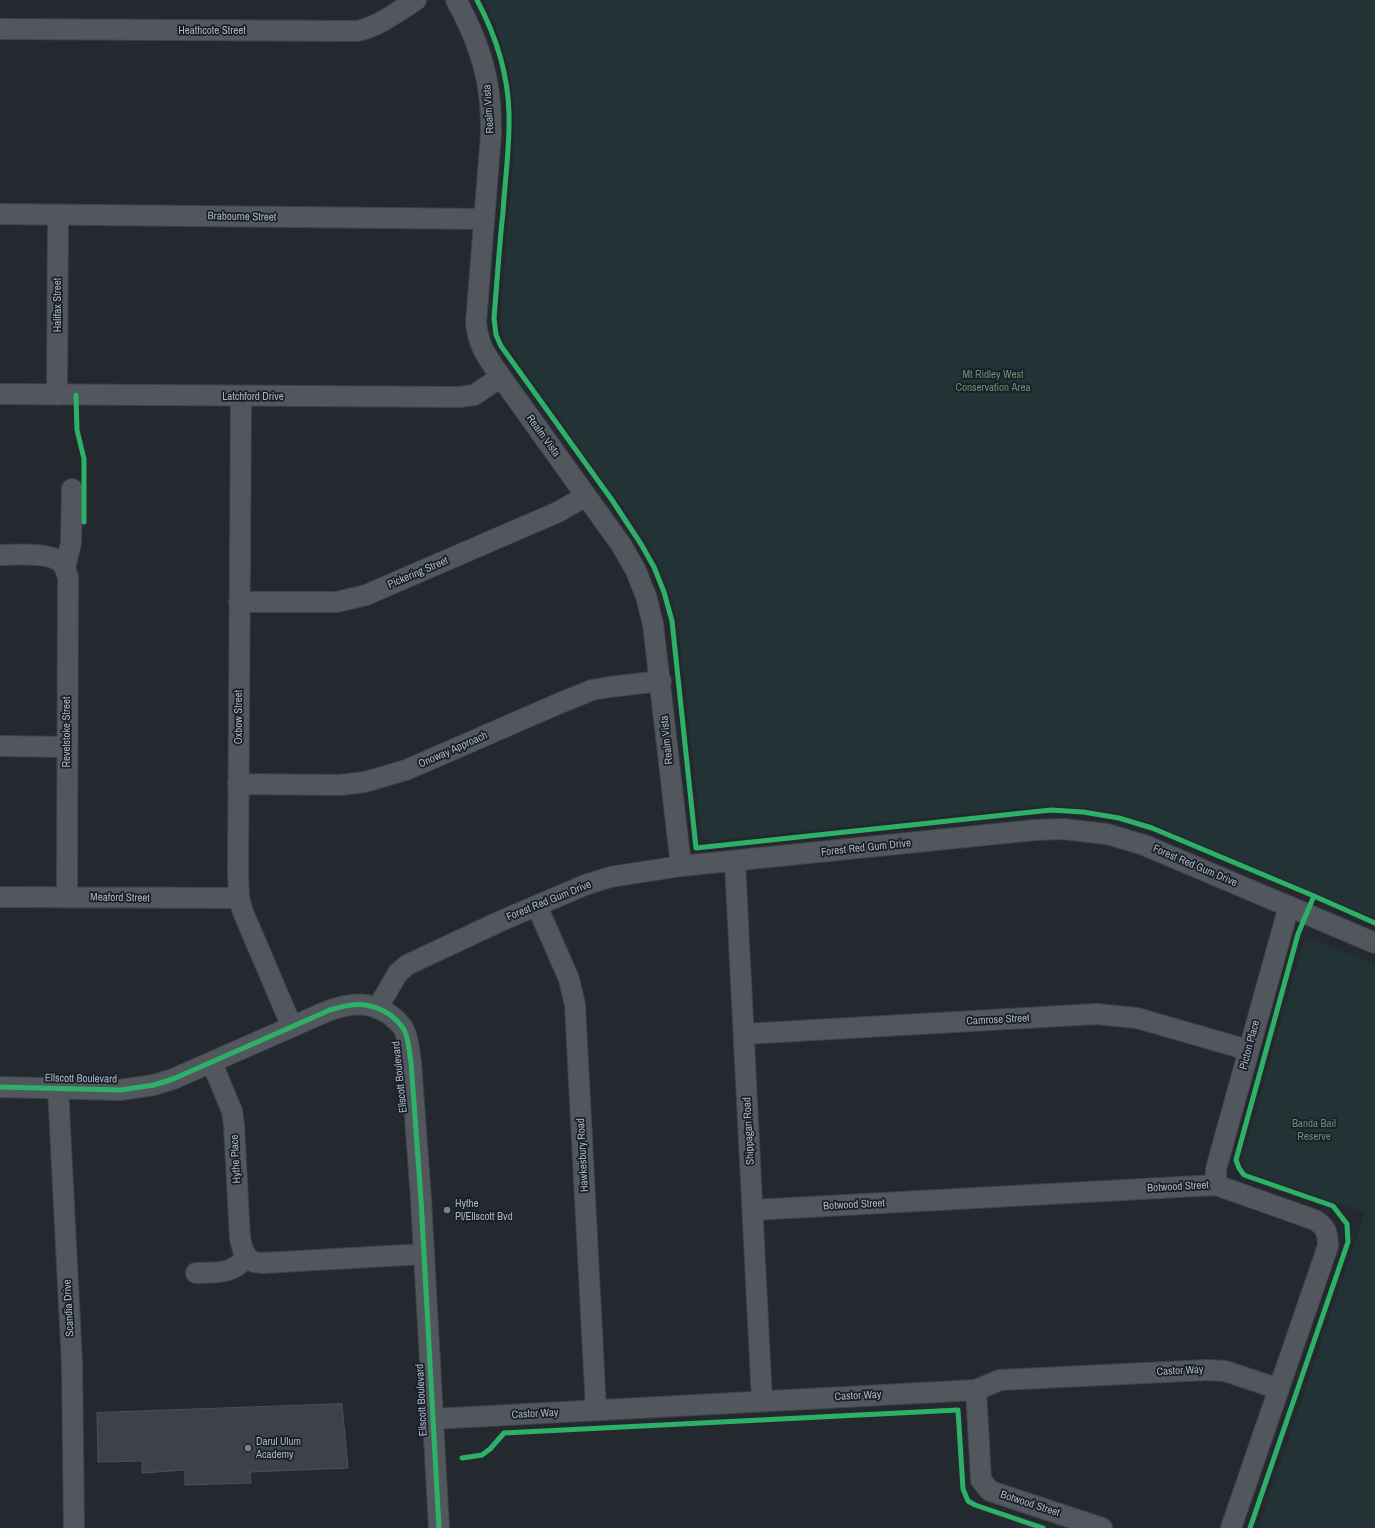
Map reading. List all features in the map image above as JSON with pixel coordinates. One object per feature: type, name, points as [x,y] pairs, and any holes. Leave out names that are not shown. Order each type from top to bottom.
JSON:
[{"type":"street","name":"Heathcote Street","points":[[0,29],[357,32],[376,25],[416,0]]},
{"type":"street","name":"Realm Vista","points":[[456,0],[477,42],[486,78],[490,103],[491,134],[476,323],[478,339],[483,351],[622,546],[636,571],[646,596],[654,624],[681,866]]},
{"type":"street","name":"Brabourne Street","points":[[0,214],[484,219]]},
{"type":"street","name":"Halifax Street","points":[[57,394],[58,215]]},
{"type":"street","name":"Latchford Drive","points":[[0,394],[241,397],[467,397],[501,376]]},
{"type":"street","name":"Oxbow Street","points":[[241,397],[238,784],[238,873],[240,898],[250,932],[292,1027]]},
{"type":"street","name":"Revelstoke Street","points":[[66,897],[68,577],[65,567],[71,542],[72,488]]},
{"type":"street","name":"Pickering Street","points":[[239,602],[337,602],[366,595],[558,512],[586,496]]},
{"type":"street","points":[[0,555],[51,557],[59,561],[65,567]]},
{"type":"street","name":"Onoway Approach","points":[[238,784],[340,784],[365,782],[406,770],[592,690],[661,681]]},
{"type":"street","points":[[0,746],[67,747]]},
{"type":"street","name":"Forest Red Gum Drive","points":[[378,1007],[398,973],[407,964],[496,923],[585,885],[610,877],[681,866],[734,862],[1035,830],[1063,829],[1107,834],[1144,845],[1375,944]]},
{"type":"street","name":"Shippagan Road","points":[[734,862],[762,1401]]},
{"type":"street","name":"Meaford Street","points":[[0,897],[240,898]]},
{"type":"street","name":"Hawkesbury Road","points":[[537,906],[568,979],[574,1005],[596,1410]]},
{"type":"street","name":"Picton Place","points":[[1216,1185],[1216,1169],[1288,906]]},
{"type":"street","name":"Ellscott Boulevard","points":[[0,1087],[120,1090],[137,1088],[173,1079],[341,1006],[355,1004],[378,1007],[396,1019],[405,1031],[408,1042],[412,1078],[424,1254],[438,1528]]},
{"type":"street","name":"Camrose Street","points":[[744,1034],[1096,1014],[1138,1018],[1248,1050]]},
{"type":"street","name":"Hythe Place","points":[[212,1063],[232,1111],[240,1239],[247,1257]]},
{"type":"street","name":"Scandia Drive","points":[[58,1088],[72,1363],[74,1528]]},
{"type":"street","name":"Botwood Street","points":[[753,1210],[1216,1185],[1315,1220],[1326,1228],[1328,1246],[1232,1528]]},
{"type":"street","points":[[196,1273],[232,1270],[239,1266],[247,1257],[254,1262],[263,1263],[424,1254]]},
{"type":"street","name":"Castor Way","points":[[433,1419],[976,1390],[1000,1380],[1207,1370],[1224,1371],[1279,1389]]},
{"type":"street","name":"Botwood Street","points":[[976,1390],[981,1480],[990,1491],[1102,1528]]},
{"type":"green space","name":"Mt Ridley West Conservation Area","points":[[484,0],[1375,0],[1375,918],[1156,825],[1125,815],[1077,807],[1029,807],[708,841],[701,834],[679,632],[674,607],[667,584],[647,543],[635,523],[507,346],[502,334],[500,321],[515,137],[515,119],[514,101],[504,50],[492,16]]},
{"type":"green space","name":"Banda Bail Reserve","points":[[1312,938],[1375,965],[1375,1528],[1258,1528],[1365,1213],[1247,1172],[1242,1163],[1303,942]]},
{"type":"green space","points":[[1015,1514],[1056,1528],[1016,1528]]},
{"type":"building","points":[[342,1404],[348,1468],[250,1472],[251,1483],[185,1485],[185,1470],[142,1473],[142,1461],[98,1462],[97,1413]]},
{"type":"cycle path","points":[[477,0],[495,40],[506,84],[509,113],[508,150],[494,318],[496,335],[501,346],[612,500],[641,544],[654,567],[664,592],[672,621],[696,848],[1051,810],[1083,812],[1119,818],[1152,828],[1375,923]]},
{"type":"cycle path","points":[[76,395],[77,430],[84,459],[84,522]]},
{"type":"cycle path","points":[[1250,1528],[1348,1242],[1347,1224],[1333,1206],[1244,1175],[1236,1160],[1298,934],[1314,896]]},
{"type":"cycle path","points":[[0,1087],[120,1090],[154,1085],[173,1079],[330,1010],[346,1006],[360,1004],[374,1007],[389,1014],[398,1022],[404,1029],[406,1035],[411,1062],[421,1199],[439,1528]]},
{"type":"cycle path","points":[[462,1458],[482,1455],[490,1449],[504,1433],[958,1410],[963,1489],[968,1501],[975,1505],[1043,1528]]},
{"type":"place","name":"Hythe Pl/Ellscott Bvd","points":[[447,1210]]},
{"type":"place","name":"Darul Ulum Academy","points":[[248,1448]]}]
